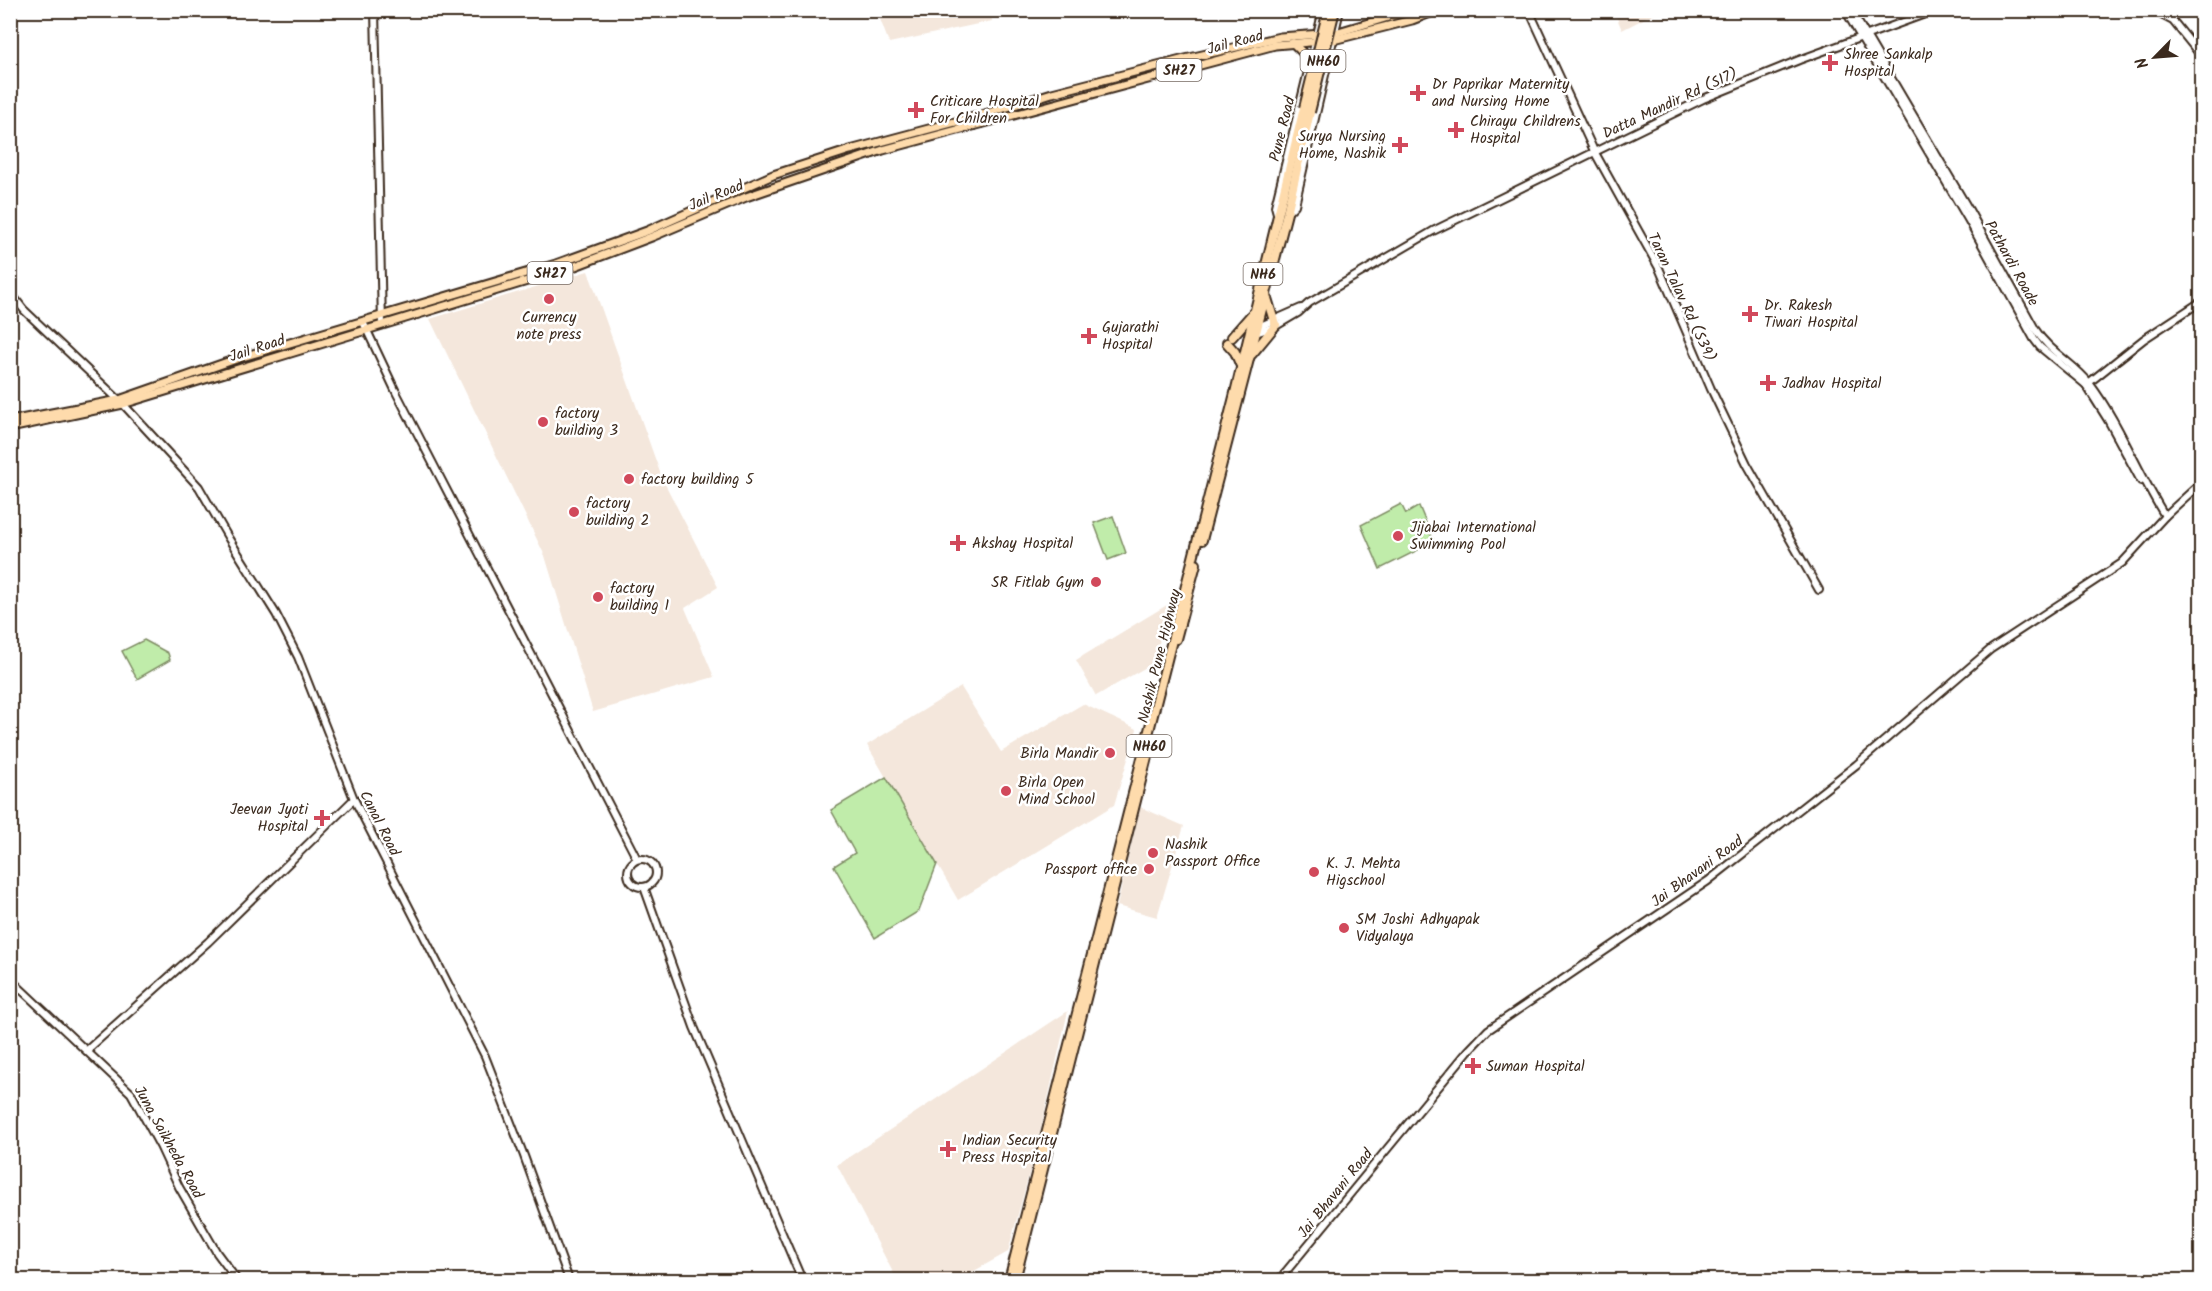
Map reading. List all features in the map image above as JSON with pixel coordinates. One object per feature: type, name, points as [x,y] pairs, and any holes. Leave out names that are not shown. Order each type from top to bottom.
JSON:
[{"type":"highway","name":"NH60","points":[[1307,110],[1328,10]]},
{"type":"highway","name":"NH60","points":[[1307,110],[1335,10]]},
{"type":"highway","name":"Nashik Pune Highway","points":[[1009,1281],[1231,408],[1240,364],[1266,294],[1287,213],[1307,110]]},
{"type":"highway","name":"NH6","points":[[1278,218],[1307,110]]},
{"type":"highway","name":"Nashik Pune Highway","points":[[1015,1281],[1250,357],[1255,310],[1278,218]]},
{"type":"highway","points":[[1250,357],[1275,323],[1266,294]]},
{"type":"highway","points":[[1240,364],[1230,340],[1255,310]]},
{"type":"main road","name":"Jail Road","points":[[1334,36],[1412,10]]},
{"type":"main road","name":"Jail Road","points":[[470,293],[570,268],[746,197],[883,150],[1275,45],[1412,20],[1438,10]]},
{"type":"main road","name":"Jail Road","points":[[10,428],[121,402],[470,293],[647,231],[742,188],[850,150],[985,114],[1052,93],[1216,51],[1286,37],[1316,38]]},
{"type":"main road","points":[[1293,43],[1303,53],[1309,67]]},
{"type":"main road","points":[[742,188],[746,197]]},
{"type":"main road","points":[[10,421],[121,402]]},
{"type":"street","points":[[375,10],[381,321]]},
{"type":"street","name":"Pune Road","points":[[1278,218],[1275,206],[1323,10]]},
{"type":"street","points":[[1287,213],[1295,205],[1340,10]]},
{"type":"street","name":"Taran Talav Rd (S39)","points":[[1529,10],[1594,151],[1659,268],[1711,390],[1749,468],[1819,590]]},
{"type":"street","points":[[1845,10],[1862,38]]},
{"type":"street","name":"Pathardi Roade","points":[[1851,10],[1862,38],[1952,181],[2040,338],[2088,384],[2111,416],[2165,516]]},
{"type":"street","name":"Datta Mandir Rd (S17)","points":[[1253,332],[1302,308],[1433,231],[1703,99],[1793,62],[1936,10]]},
{"type":"street","points":[[2152,10],[2173,21],[2202,57]]},
{"type":"street","name":"Canal Road","points":[[10,291],[24,310],[121,402],[199,487],[276,614],[296,651],[311,686],[354,799],[485,1056],[525,1156],[569,1281]]},
{"type":"street","points":[[2088,384],[2144,339],[2202,301]]},
{"type":"street","points":[[364,326],[637,859]]},
{"type":"street","name":"Jai Bhavani Road","points":[[1279,1281],[1468,1051],[1488,1030],[1708,881],[1856,765],[1991,649],[2122,563],[2165,516],[2202,482]]},
{"type":"street","points":[[87,1050],[208,942],[354,799]]},
{"type":"street","points":[[637,859],[650,861],[656,871],[653,883],[644,887],[632,883],[628,875],[630,866],[637,859]]},
{"type":"street","points":[[644,887],[694,1028],[802,1281]]},
{"type":"street","name":"Juna Saikheda Road","points":[[10,979],[131,1093],[179,1187],[217,1253],[237,1281]]},
{"type":"shaded area","points":[[877,11],[990,11],[992,21],[889,43]]},
{"type":"shaded area","points":[[1614,11],[1659,11],[1622,30]]},
{"type":"shaded area","points":[[588,271],[662,478],[718,587],[685,608],[714,677],[593,712],[545,556],[430,319]]},
{"type":"shaded area","points":[[1167,605],[1155,662],[1096,696],[1076,660]]},
{"type":"shaded area","name":"Birla Open Mind School","points":[[961,687],[1001,752],[1083,704],[1137,729],[1114,805],[958,900],[867,745]]},
{"type":"shaded area","points":[[1140,807],[1184,826],[1157,917],[1117,906]]},
{"type":"shaded area","name":"Indian Security Press Hospital","points":[[1068,1011],[1040,1133],[1008,1252],[958,1280],[897,1280],[837,1165]]},
{"type":"green space","name":"Jijabai International Swimming Pool","points":[[1401,504],[1406,514],[1419,506],[1434,542],[1380,569],[1361,525]]},
{"type":"green space","points":[[1113,516],[1126,553],[1108,560],[1094,523]]},
{"type":"green space","points":[[144,640],[168,653],[170,660],[137,679],[122,651]]},
{"type":"green space","points":[[886,777],[937,864],[919,911],[875,938],[834,866],[855,853],[831,810]]},
{"type":"place","name":"Shree Sankalp Hospital","points":[[1830,63]]},
{"type":"place","name":"Dr Paprikar Maternity and Nursing Home","points":[[1418,93]]},
{"type":"place","name":"Criticare Hospital For Children","points":[[916,110]]},
{"type":"place","name":"Chirayu Childrens Hospital","points":[[1456,130]]},
{"type":"place","name":"Surya Nursing Home, Nashik","points":[[1400,145]]},
{"type":"place","name":"Currency note press","points":[[549,299]]},
{"type":"place","name":"Dr. Rakesh Tiwari Hospital","points":[[1750,314]]},
{"type":"place","name":"Gujarathi Hospital","points":[[1089,336]]},
{"type":"place","name":"Jadhav Hospital","points":[[1768,383]]},
{"type":"place","name":"factory building 3","points":[[543,422]]},
{"type":"place","name":"factory building 5","points":[[629,479]]},
{"type":"place","name":"factory building 2","points":[[574,512]]},
{"type":"place","name":"Jijabai International Swimming Pool","points":[[1398,536]]},
{"type":"place","name":"Akshay Hospital","points":[[958,543]]},
{"type":"place","name":"SR Fitlab Gym","points":[[1096,582]]},
{"type":"place","name":"factory building 1","points":[[598,597]]},
{"type":"place","name":"Birla Mandir","points":[[1110,753]]},
{"type":"place","name":"Birla Open Mind School","points":[[1006,791]]},
{"type":"place","name":"Jeevan Jyoti Hospital","points":[[322,818]]},
{"type":"place","name":"Nashik Passport Office","points":[[1153,853]]},
{"type":"place","name":"Passport office","points":[[1149,869]]},
{"type":"place","name":"K. J. Mehta Higschool","points":[[1314,872]]},
{"type":"place","name":"SM Joshi Adhyapak Vidyalaya","points":[[1344,928]]},
{"type":"place","name":"Suman Hospital","points":[[1473,1066]]},
{"type":"place","name":"Indian Security Press Hospital","points":[[948,1149]]}]
